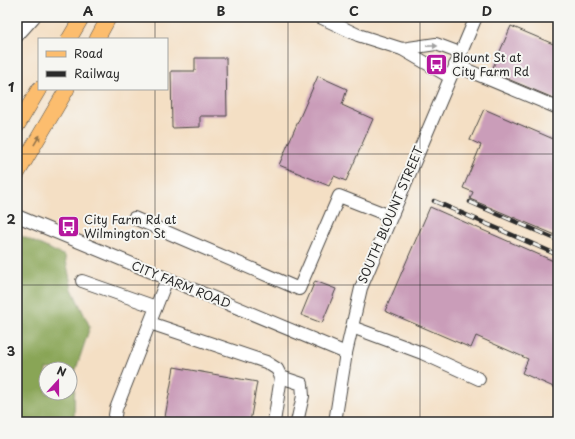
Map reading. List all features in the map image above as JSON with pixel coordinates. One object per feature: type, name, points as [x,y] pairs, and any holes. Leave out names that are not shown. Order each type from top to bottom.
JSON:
[{"type":"main road","points":[[70,38],[82,17]]},
{"type":"main road","points":[[98,38],[109,17]]},
{"type":"main road","points":[[17,126],[38,90]]},
{"type":"main road","points":[[17,174],[66,90]]},
{"type":"street","points":[[17,36],[34,17]]},
{"type":"street","points":[[320,17],[358,35],[402,49],[450,77]]},
{"type":"street","name":"SOUTH BLOUNT STREET","points":[[335,422],[346,353],[361,288],[390,216],[476,17]]},
{"type":"street","points":[[402,49],[436,44],[460,53]]},
{"type":"street","points":[[455,65],[558,108]]},
{"type":"street","points":[[134,218],[299,289],[339,196],[390,216]]},
{"type":"street","name":"CITY FARM ROAD","points":[[17,216],[346,353]]},
{"type":"street","points":[[114,422],[116,409],[167,279]]},
{"type":"street","points":[[82,281],[156,307]]},
{"type":"street","points":[[150,322],[266,362],[277,369],[281,377],[274,422]]},
{"type":"street","points":[[352,327],[422,353],[479,379]]},
{"type":"street","points":[[281,377],[302,384],[303,396],[297,422]]},
{"type":"green space","points":[[17,234],[65,256],[72,289],[90,327],[78,363],[78,361],[38,361],[38,401],[74,401],[74,422],[17,422]]},
{"type":"building","points":[[511,26],[558,46],[558,100],[491,72]]},
{"type":"building","points":[[195,58],[226,58],[227,116],[200,116],[200,127],[172,128],[171,71],[195,71]]},
{"type":"building","points":[[318,76],[347,89],[342,105],[373,119],[346,181],[334,176],[329,186],[279,165]]},
{"type":"building","points":[[484,109],[558,141],[558,236],[470,199],[473,192],[463,188],[481,145],[470,140]]},
{"type":"building","points":[[430,207],[558,263],[558,389],[522,373],[528,359],[476,336],[471,348],[385,311]]},
{"type":"building","points":[[315,281],[336,289],[322,323],[301,315]]},
{"type":"building","points":[[174,367],[257,382],[250,422],[192,422],[165,417]]},
{"type":"railway","points":[[434,201],[558,255]]},
{"type":"railway","points":[[470,202],[558,240]]},
{"type":"place","name":"Blount St at City Farm Rd","points":[[436,65]]},
{"type":"place","name":"City Farm Rd at Wilmington St","points":[[69,227]]}]
